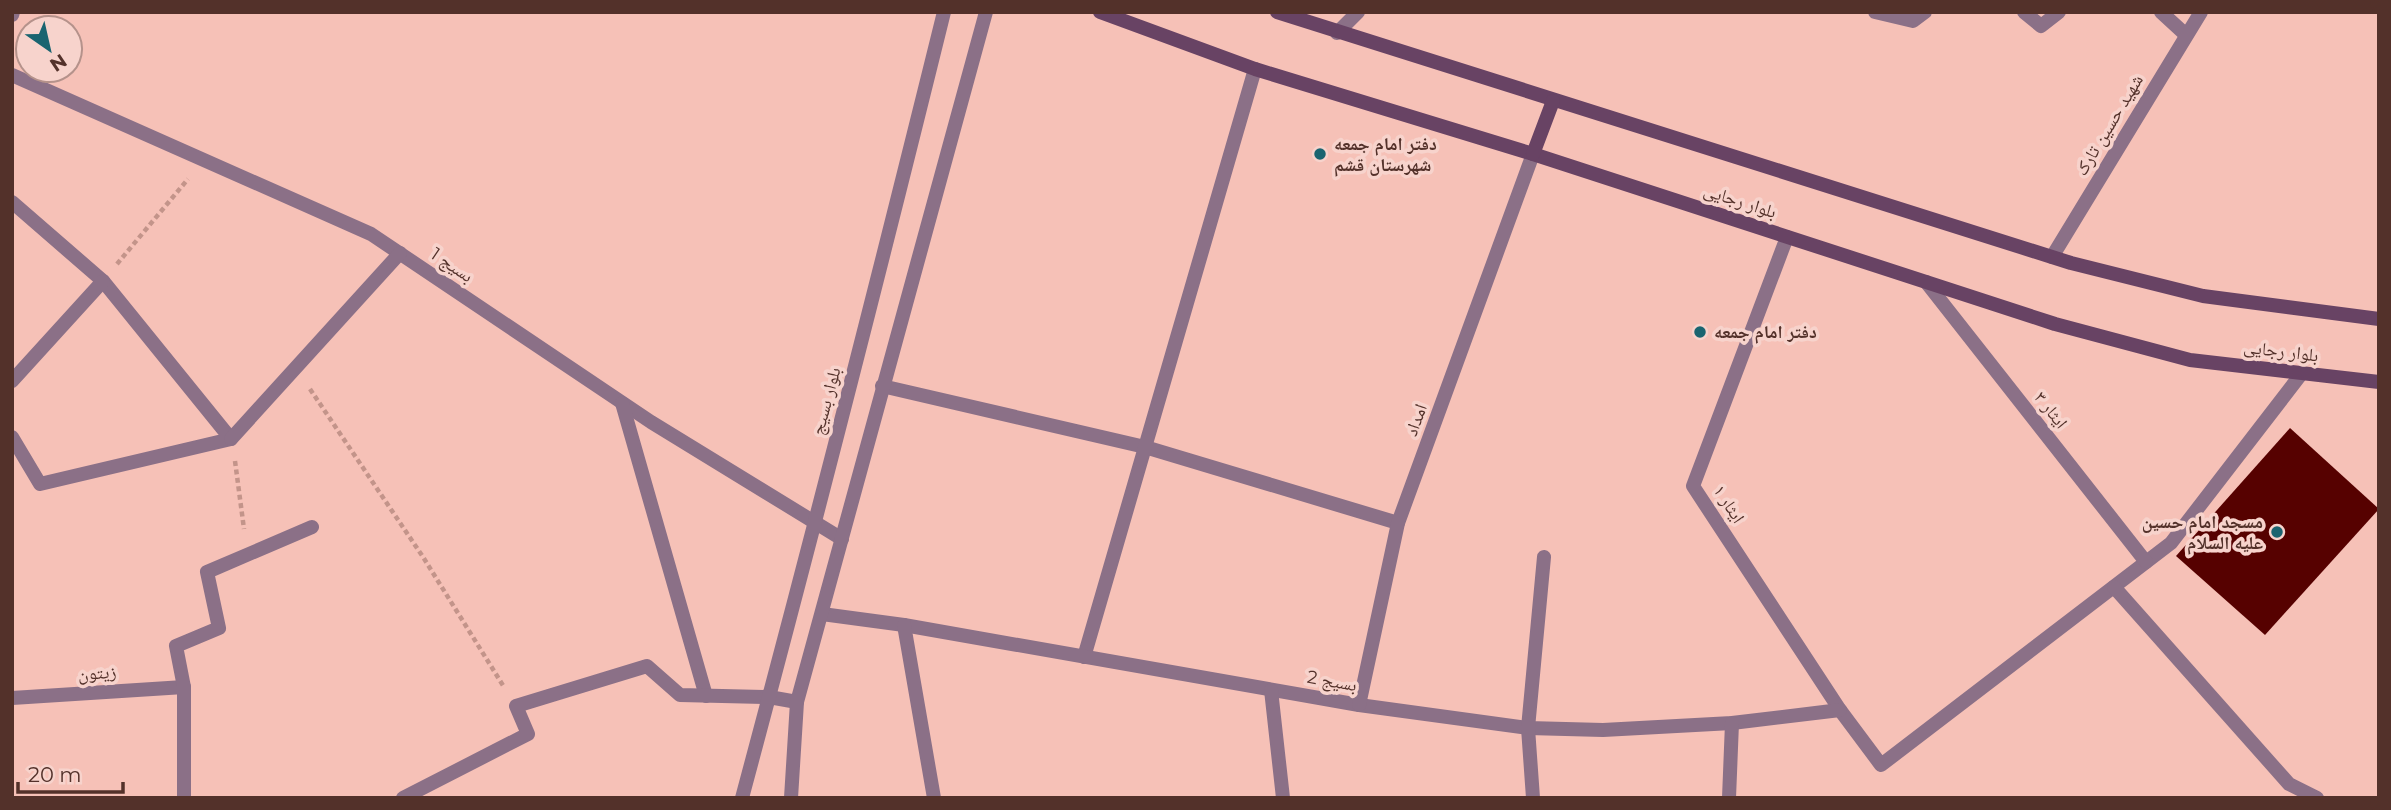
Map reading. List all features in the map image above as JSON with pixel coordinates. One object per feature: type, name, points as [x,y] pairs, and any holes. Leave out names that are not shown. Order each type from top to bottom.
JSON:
[{"type":"main road","name":"بلوار رجایی","points":[[1100,12],[1255,69],[1533,154],[2055,324],[2190,360],[2302,373],[2377,386]]},
{"type":"main road","points":[[1278,12],[1337,33],[2052,257],[2203,296],[2379,319]]},
{"type":"main road","points":[[1533,154],[1553,101]]},
{"type":"street","name":"بلوار بسیج","points":[[742,798],[795,603],[944,12]]},
{"type":"street","points":[[792,798],[797,702],[986,12]]},
{"type":"street","points":[[1337,33],[1359,12]]},
{"type":"street","points":[[1875,12],[1913,20],[1925,12]]},
{"type":"street","points":[[2024,12],[2041,26],[2059,12]]},
{"type":"street","points":[[2161,12],[2186,35]]},
{"type":"street","name":"شهید حسین تارک","points":[[2052,257],[2201,12]]},
{"type":"street","points":[[1084,657],[1255,69]]},
{"type":"street","name":"بسیج 1","points":[[12,75],[371,234],[622,403],[842,539]]},
{"type":"street","name":"امداد","points":[[1359,705],[1398,523],[1533,154]]},
{"type":"street","points":[[12,202],[103,281],[232,439]]},
{"type":"street","name":"ایثار ۱","points":[[1787,237],[1693,485],[1840,710],[1881,765],[2114,587]]},
{"type":"street","points":[[12,437],[40,484],[232,439],[400,253]]},
{"type":"street","points":[[12,382],[103,281]]},
{"type":"street","name":"ایثار ۳","points":[[1926,282],[2146,562]]},
{"type":"street","points":[[2302,373],[2171,543],[2114,587],[2289,784],[2317,798]]},
{"type":"street","points":[[882,386],[1145,447],[1398,523]]},
{"type":"street","points":[[622,403],[706,696]]},
{"type":"street","points":[[184,798],[184,687],[176,646],[219,628],[207,572],[312,527]]},
{"type":"street","points":[[1533,798],[1528,728],[1544,557]]},
{"type":"street","name":"بسیج 2","points":[[822,614],[904,625],[1359,705],[1528,728],[1602,730],[1732,723],[1840,710]]},
{"type":"street","points":[[904,625],[934,798]]},
{"type":"street","points":[[402,798],[528,734],[516,706],[647,666],[680,695],[769,697],[797,702]]},
{"type":"street","name":"زیتون","points":[[12,698],[184,687]]},
{"type":"street","points":[[1271,690],[1283,798]]},
{"type":"street","points":[[1729,798],[1732,723]]},
{"type":"path","points":[[103,281],[204,160]]},
{"type":"path","points":[[296,368],[423,557],[516,706]]},
{"type":"path","points":[[232,439],[248,554]]},
{"type":"building","name":"مسجد امام حسین علیه السلام","points":[[2290,428],[2379,509],[2265,635],[2176,556]]},
{"type":"place","name":"دفتر امام جمعه شهرستان قشم","points":[[1320,154]]},
{"type":"place","name":"دفتر امام جمعه","points":[[1700,332]]},
{"type":"place","name":"مسجد امام حسین علیه السلام","points":[[2277,532]]}]
